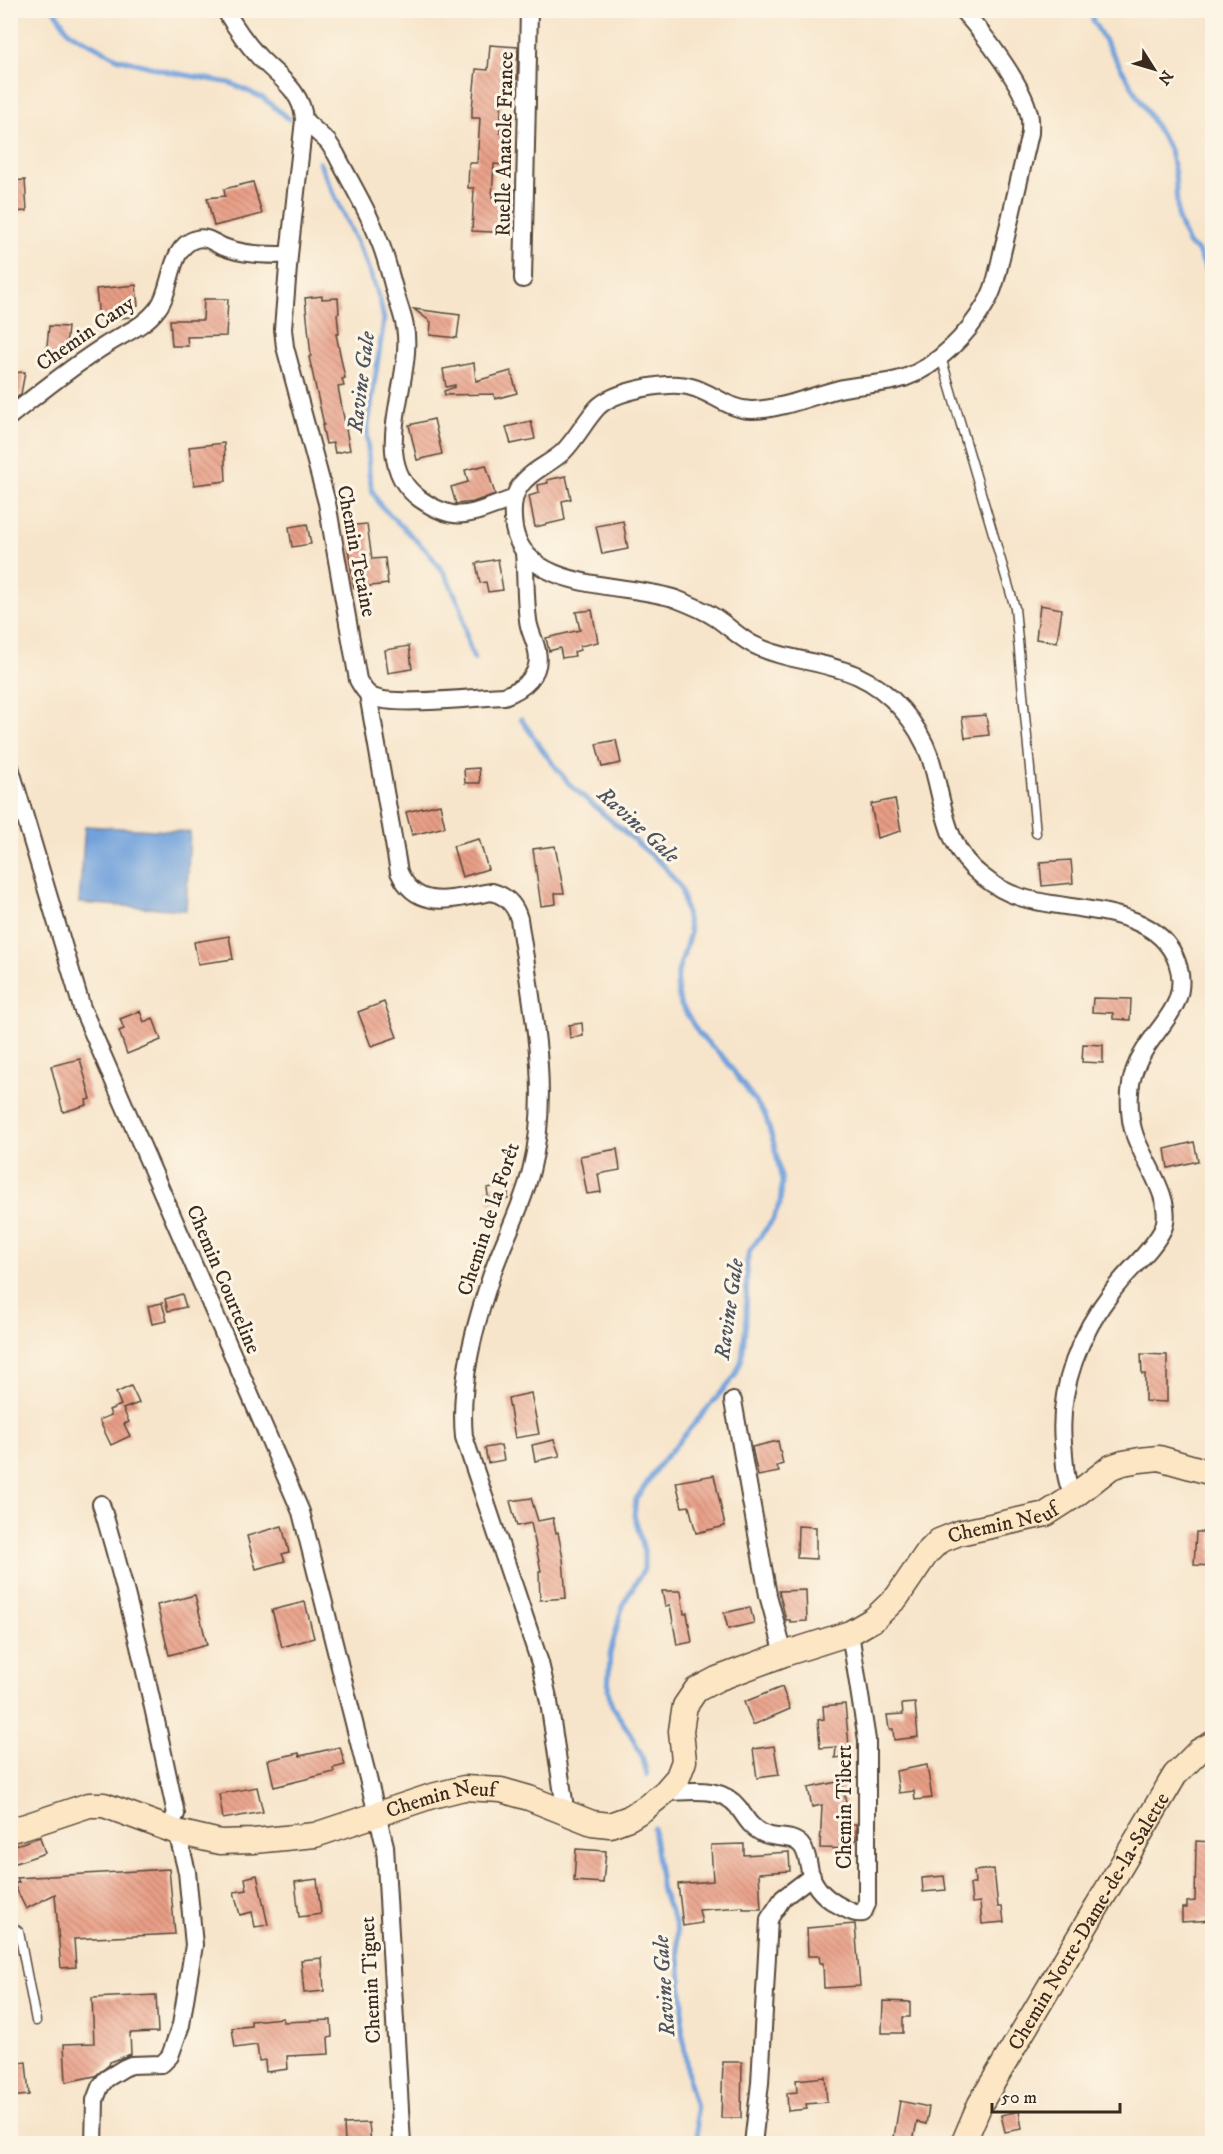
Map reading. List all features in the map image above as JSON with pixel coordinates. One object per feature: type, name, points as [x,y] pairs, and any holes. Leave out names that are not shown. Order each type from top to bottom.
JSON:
[{"type":"main road","name":"Chemin Neuf","points":[[10,1830],[89,1805],[104,1804],[172,1830],[220,1842],[254,1841],[315,1835],[432,1796],[464,1788],[501,1790],[529,1798],[592,1823],[610,1825],[629,1818],[665,1792],[678,1777],[684,1761],[681,1731],[683,1716],[696,1690],[717,1679],[784,1654],[850,1633],[874,1619],[897,1597],[927,1553],[939,1541],[959,1533],[1046,1514],[1074,1496],[1111,1467],[1140,1460],[1168,1460],[1212,1473]]},
{"type":"main road","name":"Chemin Notre-Dame-de-la-Salette","points":[[963,2144],[980,2104],[1166,1790],[1186,1763],[1199,1751],[1212,1744]]},
{"type":"street","name":"Chemin Tetaine","points":[[225,10],[238,32],[299,98],[304,108],[283,329],[285,347],[327,503],[358,680],[368,694]]},
{"type":"street","name":"Ruelle Anatole France","points":[[523,279],[529,10]]},
{"type":"street","points":[[368,694],[383,701],[395,702],[504,696],[525,686],[537,665],[537,652],[528,620],[524,554],[513,522],[513,499],[525,479],[562,452],[598,406],[610,398],[672,383],[695,387],[732,406],[752,410],[782,405],[846,387],[904,378],[924,369],[941,357],[974,321],[993,289],[1030,133],[1030,115],[1024,98],[994,51],[962,10]]},
{"type":"street","name":"Chemin Tetaine","points":[[304,120],[328,142],[336,154],[379,239],[405,327],[408,354],[393,434],[399,477],[416,496],[434,509],[447,514],[460,516],[513,499]]},
{"type":"street","name":"Chemin Cany","points":[[10,416],[91,355],[133,331],[157,309],[166,295],[176,259],[189,242],[198,238],[208,239],[223,247],[255,254],[289,255]]},
{"type":"street","points":[[524,554],[541,568],[560,577],[673,598],[710,614],[753,644],[803,662],[829,666],[860,676],[888,695],[913,722],[929,754],[950,835],[962,856],[977,873],[1021,898],[1127,917],[1152,931],[1176,956],[1180,976],[1178,994],[1169,1019],[1145,1048],[1136,1065],[1130,1099],[1130,1118],[1135,1138],[1164,1199],[1166,1224],[1160,1235],[1113,1290],[1095,1316],[1072,1363],[1064,1396],[1062,1431],[1068,1488],[1074,1496]]},
{"type":"street","name":"Chemin de la Forêt","points":[[368,694],[399,872],[404,884],[413,894],[423,899],[435,900],[492,892],[501,894],[516,909],[519,919],[540,1067],[538,1136],[531,1171],[520,1207],[488,1288],[463,1390],[462,1413],[464,1437],[545,1682],[564,1801],[559,1810]]},
{"type":"street","name":"Chemin Courteline","points":[[10,767],[82,1008],[300,1512],[376,1815]]},
{"type":"street","points":[[733,1401],[768,1595],[784,1654]]},
{"type":"street","points":[[94,2144],[95,2100],[106,2079],[131,2065],[162,2064],[170,2056],[181,2025],[194,1945],[187,1872],[172,1830],[176,1814],[122,1575],[101,1504]]},
{"type":"street","name":"Chemin Tibert","points":[[665,1792],[718,1792],[736,1805],[747,1822],[755,1829],[774,1838],[791,1838],[797,1842],[804,1850],[812,1876],[819,1889],[831,1901],[855,1914],[863,1913],[867,1904],[867,1740],[850,1633]]},
{"type":"street","name":"Chemin Tiguet","points":[[376,1815],[385,1846],[402,2144]]},
{"type":"street","name":"Chemin Tibert","points":[[753,2144],[760,2083],[769,1919],[783,1898],[812,1876]]},
{"type":"lane","points":[[941,357],[1015,608],[1036,833]]},
{"type":"lane","points":[[10,1924],[19,1932],[36,2021]]},
{"type":"water","points":[[85,826],[190,832],[186,910],[79,903]]},
{"type":"building","points":[[490,45],[518,47],[517,79],[514,79],[513,95],[502,94],[500,133],[505,134],[504,165],[494,164],[492,197],[513,197],[512,233],[472,231],[474,188],[468,188],[469,163],[477,163],[480,118],[472,118],[472,108],[476,69],[488,70]]},
{"type":"building","points":[[25,180],[27,211],[10,212],[10,181]]},
{"type":"building","points":[[253,182],[262,214],[214,226],[207,198],[225,196],[224,189]]},
{"type":"building","points":[[136,285],[138,306],[129,307],[130,317],[99,320],[96,289]]},
{"type":"building","points":[[322,296],[322,299],[338,298],[339,334],[336,334],[345,378],[342,379],[344,386],[338,387],[350,450],[335,453],[333,443],[326,444],[309,357],[311,356],[305,298]]},
{"type":"building","points":[[204,299],[228,299],[226,336],[187,337],[188,346],[172,346],[170,320],[203,320]]},
{"type":"building","points":[[414,309],[460,315],[457,338],[430,335],[431,322]]},
{"type":"building","points":[[49,326],[68,327],[65,357],[46,356]]},
{"type":"building","points":[[474,363],[476,381],[511,371],[517,393],[495,399],[494,394],[445,395],[444,391],[455,385],[446,387],[443,369]]},
{"type":"building","points":[[25,372],[21,394],[10,402],[10,373]]},
{"type":"building","points":[[434,419],[442,454],[417,460],[409,425]]},
{"type":"building","points":[[531,421],[535,439],[511,444],[506,427]]},
{"type":"building","points":[[224,443],[226,481],[194,485],[189,447]]},
{"type":"building","points":[[486,465],[495,494],[473,502],[456,504],[451,487],[468,482],[465,470]]},
{"type":"building","points":[[566,476],[571,499],[562,501],[565,520],[535,527],[529,496],[539,493],[538,485],[548,483],[547,480]]},
{"type":"building","points":[[623,521],[628,549],[602,554],[596,526]]},
{"type":"building","points":[[307,524],[311,544],[292,547],[289,527]]},
{"type":"building","points":[[367,524],[372,559],[385,558],[388,584],[354,588],[348,548],[351,547],[345,526]]},
{"type":"building","points":[[498,559],[503,590],[488,592],[486,582],[480,583],[476,563]]},
{"type":"building","points":[[1040,605],[1062,609],[1057,642],[1036,639]]},
{"type":"building","points":[[592,610],[598,642],[580,646],[580,650],[574,652],[575,656],[562,658],[560,648],[549,651],[546,638],[580,630],[576,612]]},
{"type":"building","points":[[409,646],[412,669],[388,673],[385,650]]},
{"type":"building","points":[[986,715],[989,735],[965,738],[962,717]]},
{"type":"building","points":[[616,740],[621,763],[602,767],[596,744]]},
{"type":"building","points":[[479,768],[480,783],[465,783],[464,769]]},
{"type":"building","points":[[895,799],[901,831],[877,838],[871,804]]},
{"type":"building","points":[[440,804],[445,827],[412,835],[406,812]]},
{"type":"building","points":[[479,839],[488,869],[462,877],[453,846]]},
{"type":"building","points":[[555,846],[564,893],[555,893],[556,904],[541,906],[533,849]]},
{"type":"building","points":[[1071,860],[1073,883],[1042,886],[1040,862]]},
{"type":"building","points":[[229,936],[233,959],[198,964],[194,942]]},
{"type":"building","points":[[1093,998],[1131,999],[1130,1020],[1113,1019],[1113,1013],[1092,1012]]},
{"type":"building","points":[[384,1002],[397,1037],[371,1046],[358,1012]]},
{"type":"building","points":[[140,1011],[144,1022],[153,1018],[161,1040],[127,1054],[119,1031],[124,1029],[120,1019]]},
{"type":"building","points":[[582,1023],[583,1036],[570,1038],[569,1025]]},
{"type":"building","points":[[1083,1044],[1103,1045],[1103,1063],[1082,1062]]},
{"type":"building","points":[[80,1059],[91,1099],[86,1100],[87,1105],[63,1112],[51,1066]]},
{"type":"building","points":[[1194,1142],[1198,1161],[1168,1168],[1165,1149]]},
{"type":"building","points":[[617,1149],[620,1170],[598,1174],[601,1192],[587,1194],[580,1156]]},
{"type":"building","points":[[508,1184],[508,1199],[489,1203],[487,1188]]},
{"type":"building","points":[[182,1294],[186,1307],[168,1311],[165,1299]]},
{"type":"building","points":[[162,1303],[167,1321],[152,1324],[148,1306]]},
{"type":"building","points":[[1141,1354],[1167,1355],[1167,1402],[1145,1401],[1145,1374],[1142,1374]]},
{"type":"building","points":[[131,1386],[139,1403],[123,1409],[129,1422],[124,1424],[130,1436],[111,1445],[99,1420],[111,1415],[109,1410],[121,1405],[116,1393]]},
{"type":"building","points":[[531,1393],[539,1434],[515,1438],[508,1398]]},
{"type":"building","points":[[554,1440],[560,1456],[535,1461],[532,1445]]},
{"type":"building","points":[[778,1441],[783,1464],[777,1466],[779,1472],[758,1476],[752,1447]]},
{"type":"building","points":[[501,1445],[504,1460],[488,1463],[485,1448]]},
{"type":"building","points":[[714,1475],[725,1526],[696,1533],[689,1506],[682,1507],[676,1482]]},
{"type":"building","points":[[531,1498],[538,1521],[553,1518],[556,1533],[558,1532],[566,1598],[540,1600],[539,1571],[541,1571],[531,1523],[517,1526],[510,1501]]},
{"type":"building","points":[[282,1526],[289,1552],[282,1554],[285,1561],[256,1569],[247,1536]]},
{"type":"building","points":[[798,1526],[816,1527],[816,1559],[797,1558]]},
{"type":"building","points":[[1196,1532],[1212,1532],[1212,1566],[1194,1565]]},
{"type":"building","points":[[806,1590],[807,1621],[790,1622],[786,1620],[779,1591]]},
{"type":"building","points":[[662,1591],[681,1591],[684,1614],[687,1613],[692,1642],[677,1645],[670,1605],[665,1606]]},
{"type":"building","points":[[195,1595],[207,1645],[169,1655],[157,1605]]},
{"type":"building","points":[[305,1602],[314,1638],[282,1647],[272,1610]]},
{"type":"building","points":[[750,1607],[754,1623],[728,1629],[724,1613]]},
{"type":"building","points":[[782,1687],[790,1709],[753,1725],[744,1702]]},
{"type":"building","points":[[915,1703],[918,1737],[894,1740],[893,1729],[889,1729],[887,1715],[903,1714],[902,1704]]},
{"type":"building","points":[[845,1704],[850,1756],[835,1758],[836,1747],[820,1748],[818,1720],[824,1719],[823,1706]]},
{"type":"building","points":[[774,1746],[779,1775],[757,1778],[753,1749]]},
{"type":"building","points":[[340,1747],[345,1765],[333,1768],[334,1772],[274,1787],[268,1760]]},
{"type":"building","points":[[927,1765],[932,1798],[915,1800],[914,1791],[899,1793],[896,1771]]},
{"type":"building","points":[[842,1781],[850,1824],[856,1824],[854,1849],[820,1848],[822,1805],[812,1807],[808,1788]]},
{"type":"building","points":[[257,1787],[263,1812],[223,1819],[219,1794]]},
{"type":"building","points":[[40,1837],[45,1853],[10,1865],[10,1847]]},
{"type":"building","points":[[1196,1841],[1212,1842],[1212,1920],[1182,1922],[1182,1908],[1187,1908],[1187,1902],[1195,1901]]},
{"type":"building","points":[[744,1844],[744,1855],[789,1852],[790,1871],[759,1873],[761,1909],[743,1909],[743,1907],[699,1910],[702,1923],[683,1926],[678,1884],[713,1881],[711,1845]]},
{"type":"building","points":[[576,1849],[606,1851],[603,1883],[574,1881]]},
{"type":"building","points":[[169,1869],[175,1934],[74,1939],[76,1967],[61,1968],[55,1894],[26,1909],[14,1884],[19,1882],[17,1878]]},
{"type":"building","points":[[994,1869],[998,1907],[1002,1907],[1004,1922],[982,1924],[980,1902],[972,1903],[970,1884],[975,1884],[974,1871]]},
{"type":"building","points":[[257,1875],[268,1925],[255,1927],[252,1912],[240,1915],[234,1892],[247,1890],[245,1878]]},
{"type":"building","points":[[944,1876],[946,1890],[923,1892],[922,1878]]},
{"type":"building","points":[[317,1879],[321,1914],[299,1917],[295,1882]]},
{"type":"building","points":[[855,1924],[860,1986],[824,1988],[823,1963],[820,1963],[819,1956],[808,1956],[807,1928]]},
{"type":"building","points":[[322,1958],[324,1991],[304,1993],[301,1960]]},
{"type":"building","points":[[156,1995],[158,2032],[130,2033],[131,2054],[110,2062],[95,2076],[66,2082],[64,2044],[94,2043],[92,1998]]},
{"type":"building","points":[[883,2001],[910,2002],[910,2017],[903,2017],[903,2033],[882,2033]]},
{"type":"building","points":[[283,2018],[283,2022],[331,2020],[332,2037],[328,2038],[329,2054],[287,2056],[288,2069],[266,2072],[265,2060],[259,2061],[257,2045],[235,2048],[232,2028],[251,2026],[251,2021]]},
{"type":"building","points":[[26,2062],[29,2095],[10,2097],[10,2064]]},
{"type":"building","points":[[723,2062],[742,2062],[741,2118],[721,2118]]},
{"type":"building","points":[[825,2077],[827,2102],[806,2104],[807,2109],[788,2111],[787,2093],[797,2092],[796,2080]]},
{"type":"building","points":[[900,2101],[929,2107],[926,2124],[917,2122],[913,2141],[894,2137]]},
{"type":"building","points":[[1019,2111],[1022,2129],[1005,2132],[1001,2115]]},
{"type":"building","points":[[369,2123],[371,2144],[345,2144],[344,2124]]},
{"type":"waterway","name":"Ravine Gale","points":[[54,10],[69,32],[117,58],[169,72],[230,83],[263,98],[289,119]]},
{"type":"waterway","points":[[1092,10],[1093,21],[1170,150],[1175,174],[1178,219],[1188,244],[1198,251],[1209,276],[1212,291]]},
{"type":"waterway","name":"Ravine Gale","points":[[319,162],[365,260],[380,300],[384,320],[367,431],[372,490],[380,505],[428,552],[445,574],[461,607],[467,640],[474,659]]},
{"type":"waterway","points":[[1212,631],[1206,671],[1212,711]]},
{"type":"waterway","name":"Ravine Gale","points":[[521,719],[570,785],[663,865],[681,888],[690,933],[678,972],[677,986],[680,1003],[699,1034],[724,1058],[765,1115],[782,1182],[780,1204],[772,1221],[750,1250],[747,1261],[746,1322],[742,1359],[735,1376],[659,1465],[636,1499],[634,1515],[644,1550],[644,1569],[623,1604],[610,1654],[608,1690],[612,1706],[642,1756],[647,1775]]},
{"type":"waterway","name":"Ravine Gale","points":[[653,1828],[662,1892],[676,1924],[683,2002],[682,2031],[689,2082],[696,2108],[698,2144]]}]
